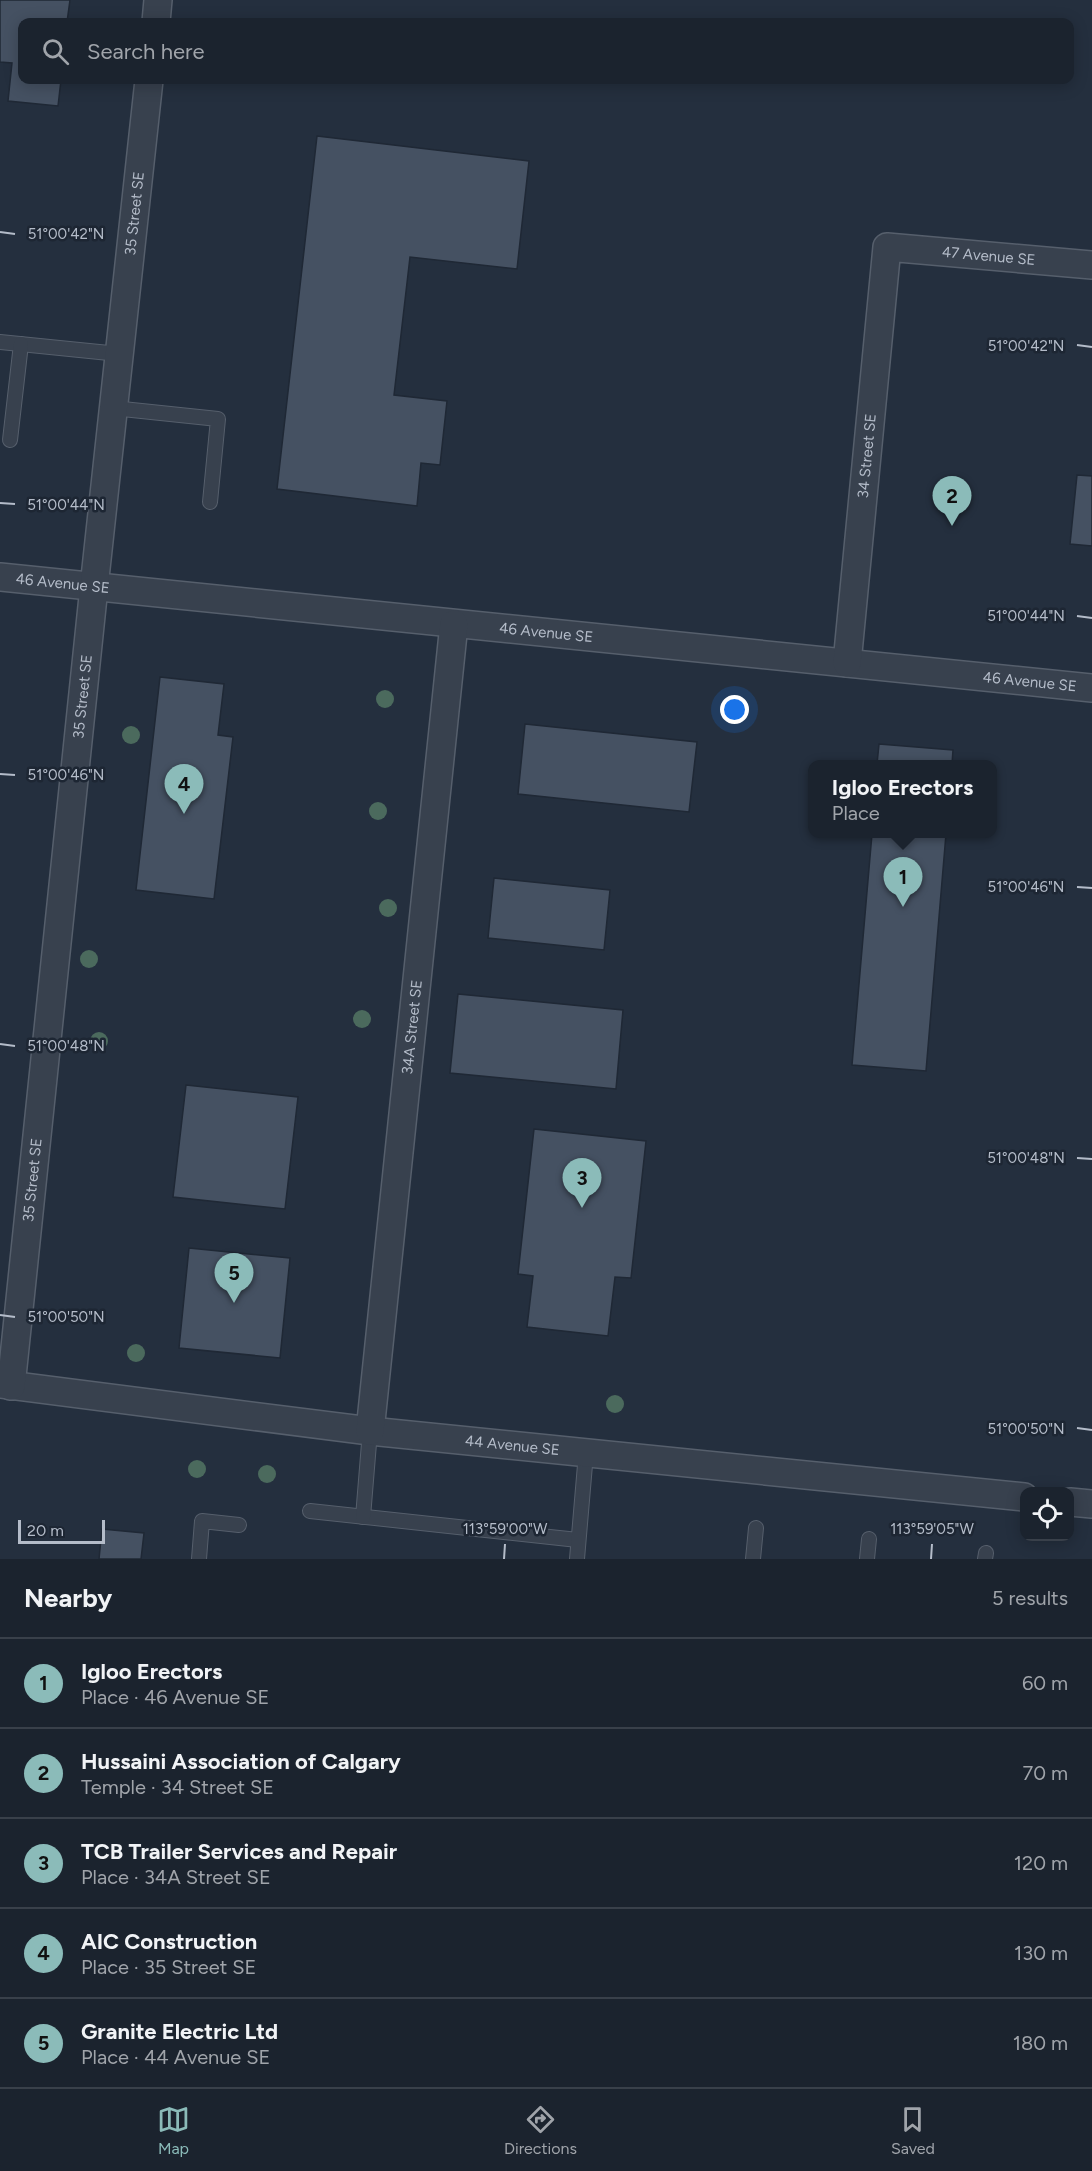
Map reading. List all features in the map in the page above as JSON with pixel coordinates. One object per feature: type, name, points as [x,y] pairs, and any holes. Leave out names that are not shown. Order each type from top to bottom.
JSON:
[{"type":"street","points":[[156,18],[158,0]]},
{"type":"street","name":"35 Street SE","points":[[5,1385],[150,84]]},
{"type":"street","name":"47 Avenue SE","points":[[887,247],[1092,265]]},
{"type":"street","name":"34 Street SE","points":[[847,663],[887,247]]},
{"type":"street","name":"46 Avenue SE","points":[[0,577],[1092,688]]},
{"type":"street","name":"34A Street SE","points":[[370,1431],[454,624]]},
{"type":"street","name":"44 Avenue SE","points":[[5,1385],[370,1431],[1020,1497]]},
{"type":"street","points":[[1074,1502],[1092,1504]]},
{"type":"lane","points":[[0,342],[119,354]]},
{"type":"lane","points":[[10,440],[21,344]]},
{"type":"lane","points":[[113,408],[218,419],[210,502]]},
{"type":"lane","points":[[363,1517],[370,1431]]},
{"type":"lane","points":[[577,1559],[586,1453]]},
{"type":"lane","points":[[310,1510],[578,1540]]},
{"type":"lane","points":[[199,1559],[202,1521],[239,1525]]},
{"type":"lane","points":[[753,1559],[756,1528]]},
{"type":"lane","points":[[867,1559],[869,1539]]},
{"type":"building","points":[[0,0],[70,0],[68,18],[18,18],[18,84],[61,84],[58,106],[8,101],[12,63],[0,62]]},
{"type":"building","points":[[317,136],[529,161],[517,269],[410,257],[394,395],[447,401],[440,465],[421,463],[417,506],[277,489]]},
{"type":"building","points":[[1077,475],[1092,476],[1092,546],[1070,544]]},
{"type":"building","points":[[160,677],[224,684],[218,735],[233,737],[214,899],[136,890]]},
{"type":"building","points":[[525,724],[697,742],[689,812],[518,794]]},
{"type":"building","points":[[879,744],[953,750],[952,760],[877,760]]},
{"type":"building","points":[[872,838],[946,838],[926,1071],[852,1065]]},
{"type":"building","points":[[494,878],[610,890],[604,950],[488,938]]},
{"type":"building","points":[[458,994],[623,1010],[616,1089],[450,1073]]},
{"type":"building","points":[[186,1085],[298,1097],[285,1209],[173,1197]]},
{"type":"building","points":[[534,1129],[646,1141],[631,1278],[615,1277],[608,1336],[527,1327],[533,1276],[518,1274]]},
{"type":"building","points":[[189,1248],[290,1258],[280,1358],[179,1348]]},
{"type":"building","points":[[102,1529],[144,1533],[141,1559],[99,1559]]},
{"type":"place","name":"Hussaini Association of Calgary","points":[[952,526]]},
{"type":"place","name":"AIC Construction","points":[[184,814]]},
{"type":"place","name":"Igloo Erectors","points":[[903,907]]},
{"type":"place","name":"TCB Trailer Services and Repair","points":[[582,1208]]},
{"type":"place","name":"Granite Electric Ltd","points":[[234,1303]]}]
